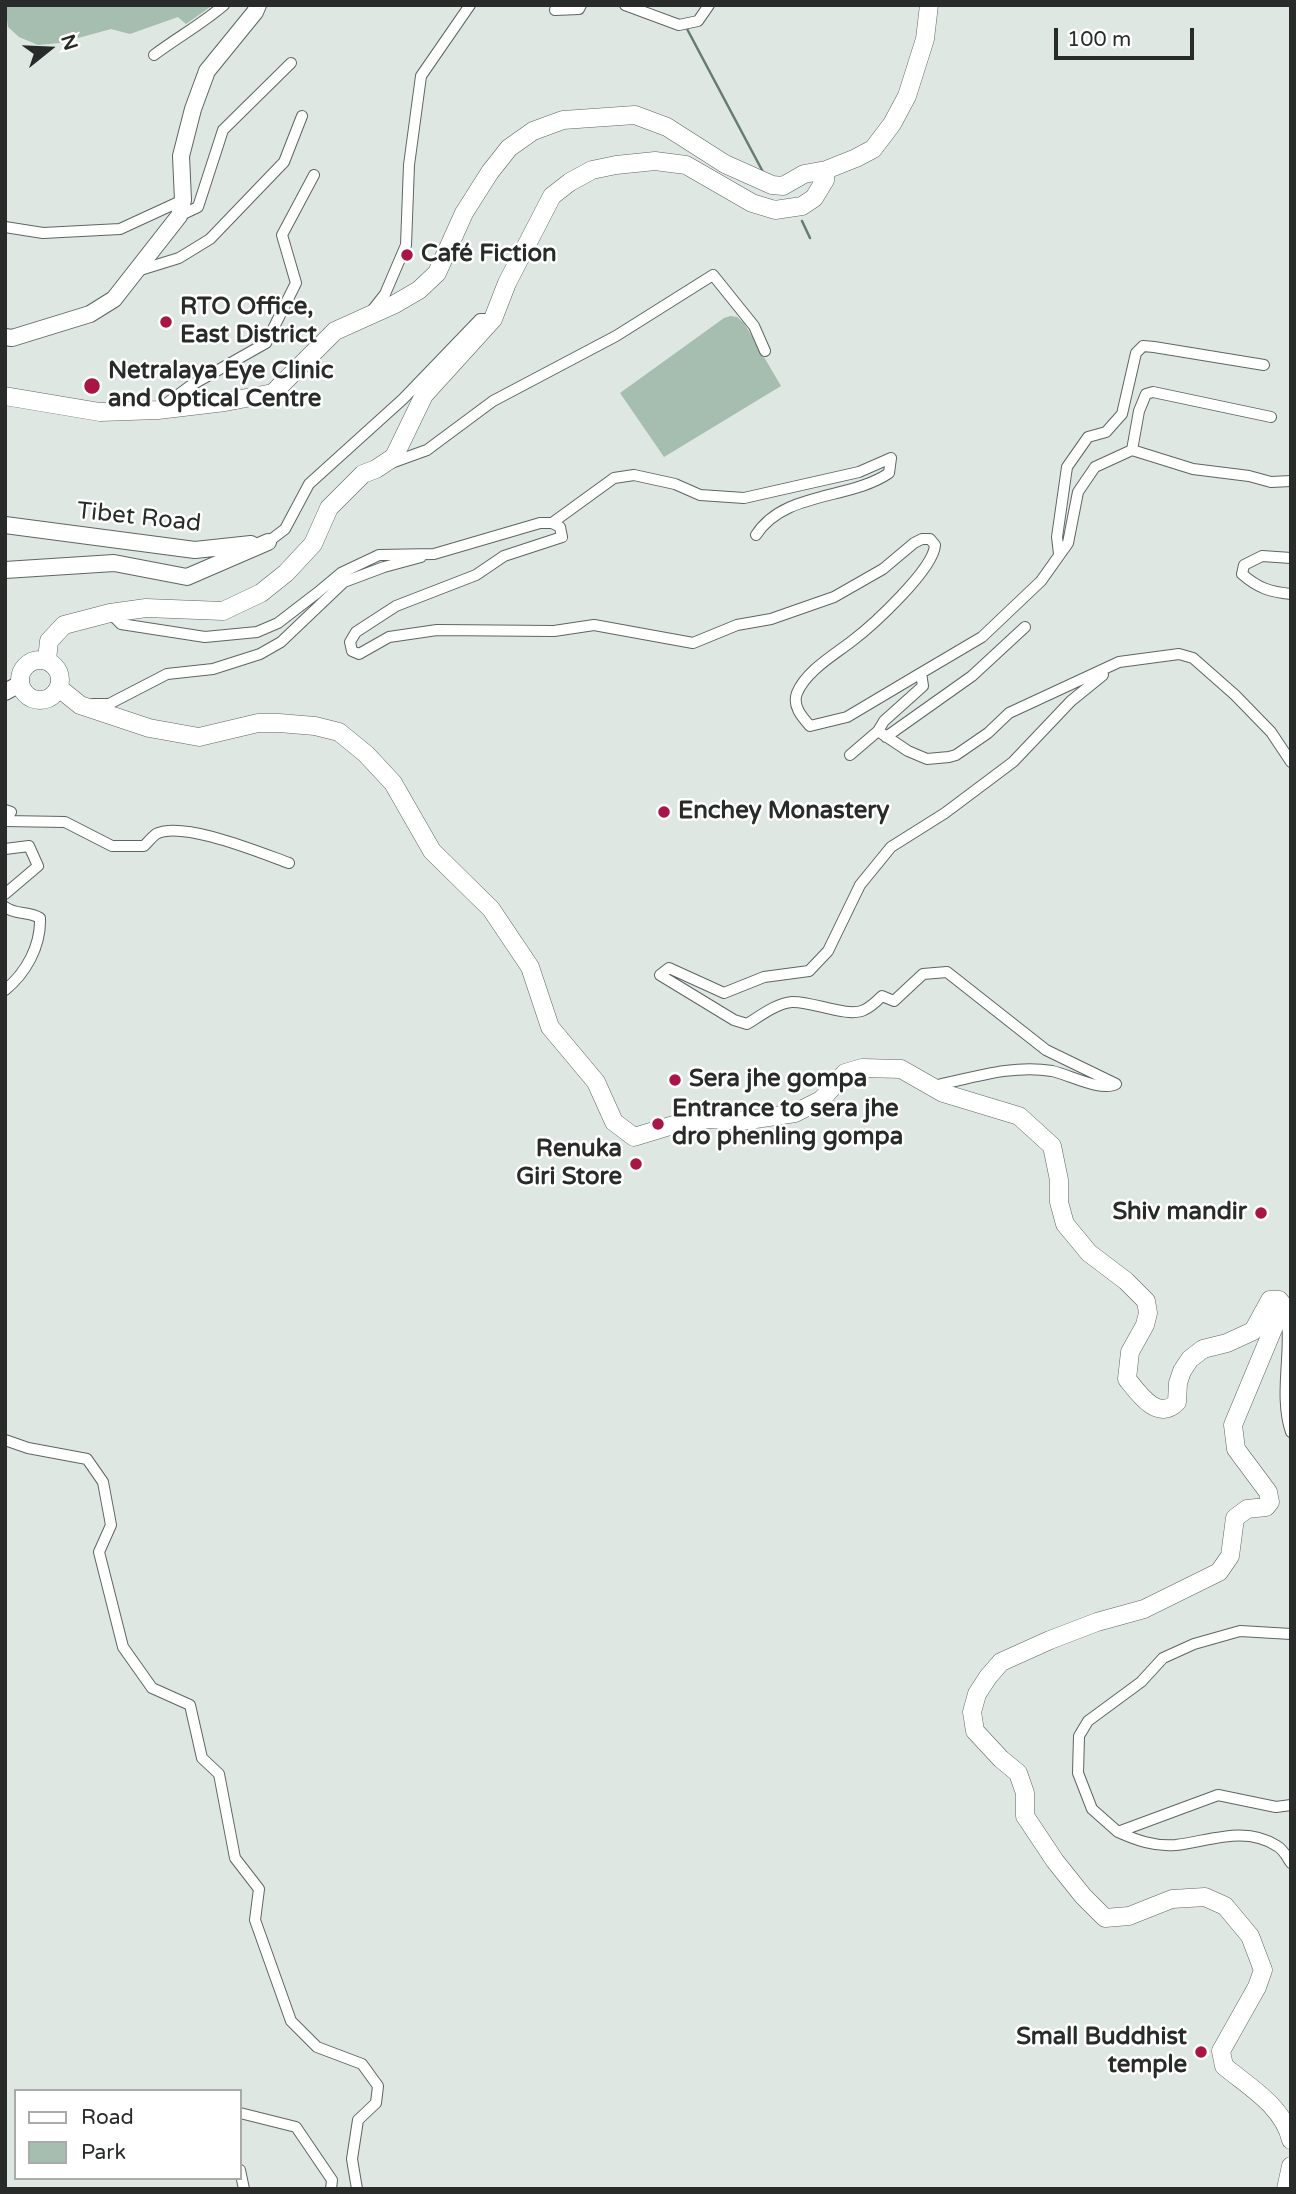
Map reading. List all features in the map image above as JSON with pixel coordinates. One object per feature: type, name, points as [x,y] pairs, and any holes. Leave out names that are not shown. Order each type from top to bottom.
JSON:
[{"type":"main road","points":[[5,396],[100,412],[158,410],[273,393],[335,331],[419,290],[437,273],[464,213],[509,148],[533,131],[563,120],[635,115],[667,127],[725,164],[772,186],[783,186],[804,174],[826,170],[873,149],[892,124],[911,84],[925,40],[929,5]]},
{"type":"main road","points":[[47,660],[48,641],[64,625],[110,613],[146,608],[223,611],[261,593],[286,573],[313,544],[329,508],[363,474],[394,457],[425,395],[493,319],[507,284],[552,196],[592,170],[655,161],[686,165],[752,203],[775,210],[802,206],[814,198],[825,180],[826,170]]},
{"type":"main road","points":[[37,660],[47,660],[59,672],[59,688],[46,699],[30,698],[13,688],[27,664],[37,660]]},
{"type":"main road","points":[[59,688],[80,705],[149,728],[199,737],[269,723],[315,726],[339,732],[366,754],[393,783],[432,850],[491,909],[530,967],[550,1027],[596,1082],[614,1122],[634,1138],[683,1122],[707,1119],[742,1121],[795,1113],[821,1100],[845,1073],[862,1069],[901,1069],[943,1093],[1019,1116],[1052,1146],[1059,1180],[1059,1202],[1065,1224],[1089,1253],[1126,1281],[1146,1301],[1148,1314],[1130,1352],[1127,1379],[1143,1401],[1162,1410],[1171,1408],[1177,1402],[1178,1383],[1190,1359],[1203,1349],[1227,1343],[1253,1331],[1270,1300],[1279,1300],[1283,1306],[1233,1425],[1236,1449],[1268,1492],[1270,1502],[1266,1507],[1247,1510],[1235,1518],[1230,1556],[1219,1572],[1144,1609],[1097,1622],[1001,1662],[977,1694],[972,1712],[975,1731],[1018,1773],[1025,1793],[1025,1816],[1062,1870],[1105,1918],[1129,1916],[1172,1899],[1205,1897],[1226,1906],[1250,1936],[1263,1970],[1257,1987],[1221,2050],[1224,2066],[1273,2108],[1288,2129],[1291,2140]]},
{"type":"main road","points":[[1286,2189],[1291,2166]]},
{"type":"street","points":[[154,55],[185,32],[200,26],[224,5]]},
{"type":"street","points":[[5,337],[12,338],[90,314],[114,299],[181,208],[181,156],[193,109],[207,71],[258,5]]},
{"type":"street","points":[[368,315],[385,294],[406,245],[409,165],[421,76],[470,5]]},
{"type":"street","points":[[555,10],[579,9],[581,5]]},
{"type":"street","points":[[625,5],[679,25],[698,21],[709,5]]},
{"type":"street","points":[[5,227],[43,233],[120,229],[181,208],[198,207],[223,131],[291,63]]},
{"type":"street","points":[[135,271],[179,258],[210,239],[284,162],[302,116]]},
{"type":"street","points":[[158,410],[190,386],[266,343],[296,282],[282,235],[314,175]]},
{"type":"street","points":[[376,469],[427,450],[493,401],[616,336],[713,275],[754,327],[765,351]]},
{"type":"street","points":[[5,570],[114,564],[187,577],[268,542],[285,529],[309,484],[403,399],[480,319],[493,319]]},
{"type":"street","points":[[1059,554],[1057,537],[1067,467],[1088,437],[1106,432],[1122,414],[1136,353],[1143,346],[1264,365]]},
{"type":"street","points":[[1132,450],[1142,402],[1146,394],[1153,392],[1271,417]]},
{"type":"street","points":[[80,705],[109,704],[167,674],[213,669],[260,654],[281,642],[344,582],[384,567],[540,523],[552,523],[560,527],[562,537],[504,556],[476,575],[396,606],[356,632],[350,642],[352,651],[359,654],[389,637],[437,630],[554,631],[594,625],[693,643],[737,625],[771,619],[834,597],[883,569],[922,539],[930,539],[935,545],[935,553],[914,582],[868,628],[812,673],[797,693],[798,713],[810,726],[826,724],[847,717],[982,637],[1041,581],[1068,543],[1078,492],[1095,467],[1132,450],[1194,469],[1249,476],[1271,482],[1291,481]]},
{"type":"street","points":[[552,523],[614,478],[634,475],[675,484],[700,495],[744,498],[859,472],[891,458],[889,473],[880,480],[868,486],[835,492],[778,514],[762,526],[756,535]]},
{"type":"street","name":"Tibet Road","points":[[5,525],[195,550],[268,542]]},
{"type":"street","points":[[110,613],[121,624],[205,637],[257,632],[278,623],[341,573],[379,555],[434,554]]},
{"type":"street","points":[[1291,558],[1262,556],[1244,565],[1242,573],[1269,592],[1291,594]]},
{"type":"street","points":[[850,755],[972,676],[1025,627]]},
{"type":"street","points":[[257,632],[281,642]]},
{"type":"street","points":[[882,734],[908,751],[928,759],[956,755],[988,733],[1009,713],[1119,662],[1180,654],[1193,658],[1271,732],[1291,762]]},
{"type":"street","points":[[933,1086],[1023,1068],[1054,1072],[1100,1086],[1111,1087],[1116,1084],[1046,1050],[947,972],[923,974],[894,1001],[882,996],[863,1012],[791,1002],[765,1012],[747,1024],[734,1020],[660,975],[669,968],[724,993],[764,978],[809,971],[828,951],[860,885],[891,846],[945,813],[1013,762],[1071,701],[1119,662]]},
{"type":"street","points":[[882,734],[884,721],[923,686],[921,673]]},
{"type":"street","points":[[5,810],[11,811],[5,821]]},
{"type":"street","points":[[5,821],[65,821],[113,846],[144,846],[156,834],[172,831],[227,840],[289,863]]},
{"type":"street","points":[[5,849],[29,846],[38,866],[5,894]]},
{"type":"street","points":[[5,907],[11,911],[32,913],[40,918],[40,932],[33,953],[20,978],[5,990]]},
{"type":"street","points":[[1283,1306],[1287,1316],[1284,1380],[1286,1419],[1291,1432]]},
{"type":"street","points":[[5,1440],[28,1448],[87,1459],[103,1482],[111,1525],[99,1552],[123,1647],[152,1688],[190,1705],[202,1758],[219,1774],[235,1858],[259,1889],[255,1920],[291,2021],[317,2047],[362,2064],[377,2086],[376,2103],[358,2120],[352,2159],[357,2189]]},
{"type":"street","points":[[1291,1634],[1240,1631],[1194,1644],[1163,1658],[1141,1682],[1088,1721],[1079,1736],[1078,1773],[1092,1810],[1118,1832],[1139,1842],[1173,1845],[1217,1836],[1254,1836],[1279,1846],[1291,1863]]},
{"type":"street","points":[[1118,1832],[1219,1795],[1276,1807],[1291,1805]]},
{"type":"street","points":[[242,2114],[296,2127],[332,2180],[331,2189]]},
{"type":"street","points":[[1286,2189],[1291,2185]]},
{"type":"green space","points":[[5,5],[213,5],[186,24],[178,17],[130,34],[111,29],[60,43],[38,45],[19,37],[8,27]]},
{"type":"green space","points":[[730,316],[737,317],[744,323],[781,386],[664,457],[620,393]]},
{"type":"waterway","points":[[686,27],[763,172]]},
{"type":"waterway","points":[[802,221],[810,238]]},
{"type":"place","name":"Café Fiction","points":[[407,255]]},
{"type":"place","name":"RTO Office, East District","points":[[166,322]]},
{"type":"place","name":"Netralaya Eye Clinic and Optical Centre","points":[[92,386]]},
{"type":"place","name":"Enchey Monastery","points":[[664,812]]},
{"type":"place","name":"Sera jhe gompa","points":[[675,1080]]},
{"type":"place","name":"Entrance to sera jhe dro phenling gompa","points":[[658,1124]]},
{"type":"place","name":"Renuka Giri Store","points":[[636,1164]]},
{"type":"place","name":"Shiv mandir","points":[[1261,1213]]},
{"type":"place","name":"Small Buddhist temple","points":[[1201,2052]]}]
